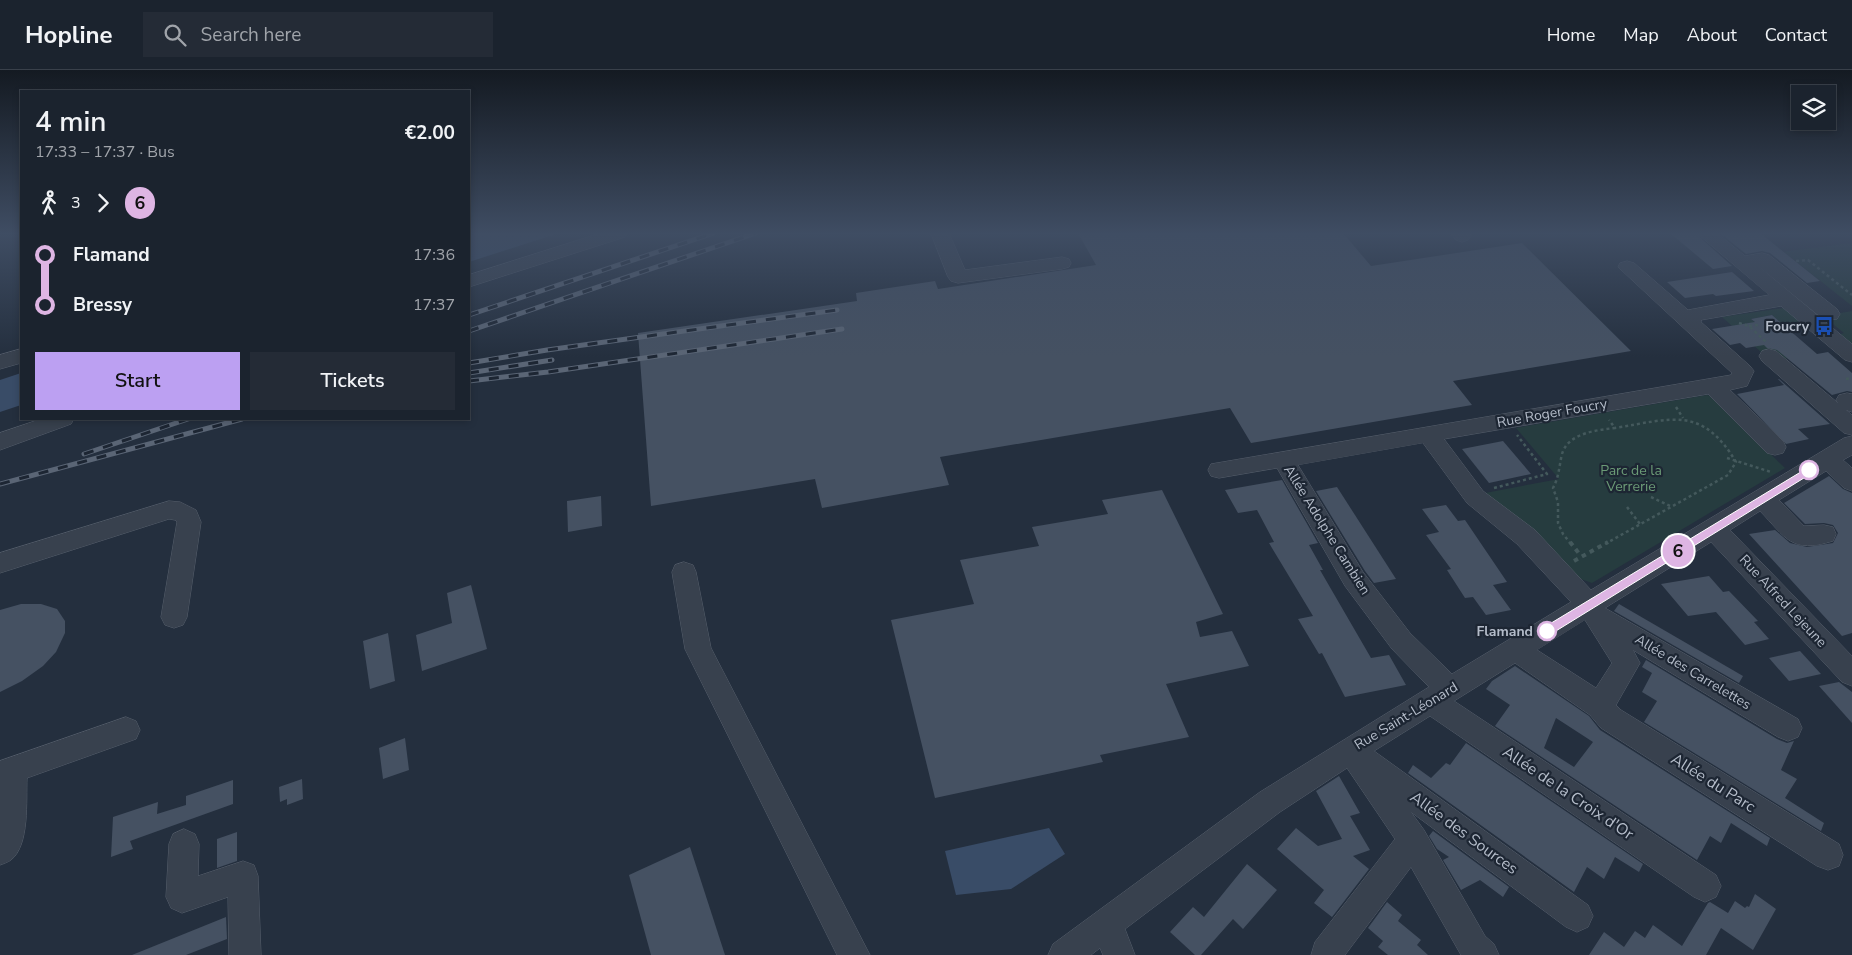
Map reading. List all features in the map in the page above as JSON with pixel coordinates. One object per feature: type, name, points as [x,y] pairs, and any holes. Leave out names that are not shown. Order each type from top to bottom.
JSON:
[{"type":"street","points":[[470,281],[490,274]]},
{"type":"street","points":[[957,274],[958,277],[978,274]]},
{"type":"street","points":[[1637,274],[1698,318],[1784,299]]},
{"type":"street","points":[[1755,274],[1852,355]]},
{"type":"street","points":[[1781,274],[1830,314]]},
{"type":"street","name":"Rue Roger Foucry","points":[[1219,470],[1283,459],[1358,457],[1392,440],[1740,381],[1743,371],[1698,318]]},
{"type":"street","points":[[1768,349],[1852,427]]},
{"type":"street","points":[[0,362],[20,356]]},
{"type":"street","points":[[1712,385],[1775,447]]},
{"type":"street","points":[[0,442],[60,420]]},
{"type":"street","points":[[1428,434],[1475,497],[1526,537],[1594,610],[1627,663],[1600,706]]},
{"type":"street","points":[[1392,440],[1404,460]]},
{"type":"street","name":"Rue Saint-Léonard","points":[[1064,955],[1270,802],[1350,750],[1516,650],[1594,610],[1714,529],[1852,444]]},
{"type":"street","name":"Allée Adolphe Cambien","points":[[1283,459],[1354,579],[1440,696]]},
{"type":"street","points":[[1828,459],[1852,482]]},
{"type":"street","points":[[1762,499],[1799,536],[1824,534]]},
{"type":"street","points":[[0,562],[169,510],[180,511],[188,516],[189,522],[174,617]]},
{"type":"street","name":"Rue Alfred Lejeune","points":[[1714,529],[1852,674]]},
{"type":"street","points":[[684,572],[698,649],[854,955]]},
{"type":"street","name":"Allée des Carrelettes","points":[[1594,610],[1788,728]]},
{"type":"street","name":"Allée du Parc","points":[[1516,650],[1600,706],[1611,719],[1828,856]]},
{"type":"street","name":"Allée de la Croix d'Or","points":[[1440,696],[1705,886]]},
{"type":"street","points":[[0,850],[9,839],[7,772],[126,730]]},
{"type":"street","points":[[1350,750],[1413,840],[1474,947],[1483,955]]},
{"type":"street","name":"Allée des Sources","points":[[1350,750],[1577,916]]},
{"type":"street","points":[[1326,953],[1413,840]]},
{"type":"street","points":[[184,844],[182,897],[243,876],[245,955]]},
{"type":"street","points":[[1107,924],[1119,955]]},
{"type":"path","points":[[1826,274],[1852,295]]},
{"type":"path","points":[[1698,318],[1749,326],[1758,325]]},
{"type":"path","points":[[1749,326],[1768,349]]},
{"type":"path","points":[[1848,394],[1852,378]]},
{"type":"path","points":[[1598,405],[1615,428]]},
{"type":"path","points":[[1581,556],[1563,534],[1558,523],[1558,502],[1553,488],[1561,474],[1562,452],[1572,440],[1589,432],[1683,418],[1702,426],[1719,437],[1736,462]]},
{"type":"path","points":[[1471,492],[1547,474],[1506,421]]},
{"type":"path","points":[[1728,458],[1776,474],[1789,483]]},
{"type":"path","points":[[1586,554],[1728,475],[1736,462]]},
{"type":"path","points":[[1651,496],[1671,506]]},
{"type":"path","points":[[1627,507],[1640,524]]},
{"type":"green space","points":[[1812,274],[1852,274],[1852,306]]},
{"type":"green space","points":[[1784,308],[1802,323],[1784,326],[1772,315],[1751,319],[1795,357],[1771,361],[1722,317]]},
{"type":"green space","points":[[1852,311],[1852,347],[1837,335],[1844,333],[1823,316]]},
{"type":"green space","name":"Parc de la Verrerie","points":[[1707,395],[1712,397],[1785,468],[1592,583],[1575,577],[1485,493],[1559,479],[1516,428]]},
{"type":"water","points":[[20,373],[20,405],[0,412],[0,380]]},
{"type":"water","points":[[1049,828],[1065,854],[1011,889],[956,895],[945,851]]},
{"type":"building","points":[[1035,274],[1554,274],[1631,351],[1453,381],[1472,405],[1251,443],[1230,408],[940,457],[949,485],[822,508],[815,479],[651,506],[638,333],[857,301],[856,293],[935,281],[938,289]]},
{"type":"building","points":[[1717,274],[1735,274],[1754,291],[1685,298],[1667,282]]},
{"type":"building","points":[[1796,274],[1812,274],[1820,281],[1807,283]]},
{"type":"building","points":[[1772,315],[1817,354],[1828,352],[1852,373],[1852,392],[1847,391],[1832,395],[1777,350],[1767,348],[1764,345],[1746,348],[1740,343],[1730,345],[1712,329],[1755,322],[1751,319]]},
{"type":"building","points":[[1778,379],[1830,424],[1798,429],[1809,439],[1786,444],[1737,394],[1784,385]]},
{"type":"building","points":[[1503,441],[1531,474],[1489,483],[1462,449]]},
{"type":"building","points":[[1829,476],[1843,489],[1852,493],[1852,633],[1842,636],[1749,534],[1775,530],[1790,543],[1807,547],[1833,543],[1838,533],[1833,525],[1824,523],[1805,524],[1784,503]]},
{"type":"building","points":[[1282,480],[1318,543],[1309,545],[1323,570],[1320,570],[1371,658],[1389,655],[1406,685],[1345,697],[1322,653],[1319,654],[1298,619],[1313,616],[1269,543],[1274,542],[1257,510],[1238,513],[1225,490]]},
{"type":"building","points":[[1337,487],[1396,579],[1374,583],[1365,571],[1316,491]]},
{"type":"building","points":[[1162,490],[1223,614],[1196,622],[1200,637],[1232,631],[1249,666],[1166,684],[1189,737],[1100,755],[1103,762],[935,798],[891,620],[974,604],[960,560],[1039,546],[1032,527],[1108,514],[1102,500]]},
{"type":"building","points":[[601,496],[602,526],[568,532],[567,501]]},
{"type":"building","points":[[1446,505],[1458,521],[1465,520],[1507,582],[1493,585],[1511,610],[1486,615],[1473,597],[1465,598],[1447,570],[1451,569],[1426,535],[1439,532],[1422,509]]},
{"type":"building","points":[[1709,576],[1723,592],[1729,591],[1758,621],[1754,622],[1769,639],[1745,645],[1716,612],[1688,616],[1661,584]]},
{"type":"building","points":[[471,585],[487,649],[422,671],[416,635],[452,623],[447,593]]},
{"type":"building","points":[[21,604],[41,604],[57,609],[65,621],[65,633],[56,652],[43,666],[22,681],[0,692],[0,610]]},
{"type":"building","points":[[1619,604],[1743,676],[1739,683],[1614,611]]},
{"type":"building","points":[[388,633],[395,681],[370,689],[363,641]]},
{"type":"building","points":[[1800,651],[1821,674],[1789,681],[1769,658]]},
{"type":"building","points":[[1646,660],[1777,739],[1787,743],[1794,741],[1781,770],[1797,779],[1785,798],[1824,823],[1821,831],[1644,722],[1657,701],[1642,692],[1652,673],[1642,667]]},
{"type":"building","points":[[1515,666],[1589,716],[1600,730],[1770,838],[1767,846],[1731,823],[1721,843],[1710,836],[1697,860],[1495,726],[1510,705],[1486,689],[1492,681]],"holes":[[[1556,718],[1593,742],[1574,767],[1544,748]]]},
{"type":"building","points":[[1839,682],[1852,692],[1852,723],[1819,686]]},
{"type":"building","points":[[405,738],[409,770],[383,779],[379,748]]},
{"type":"building","points":[[1466,743],[1643,864],[1639,872],[1615,857],[1604,879],[1587,867],[1574,892],[1408,773],[1413,765],[1431,778],[1446,763],[1450,765]]},
{"type":"building","points":[[1339,776],[1360,813],[1350,816],[1370,850],[1353,856],[1369,869],[1332,917],[1314,903],[1324,890],[1277,849],[1296,828],[1318,846],[1342,839],[1316,791]]},
{"type":"building","points":[[302,779],[303,799],[287,805],[287,799],[280,802],[279,787]]},
{"type":"building","points":[[233,780],[233,804],[130,841],[133,849],[111,857],[113,817],[158,802],[157,814],[186,805],[186,796]]},
{"type":"building","points":[[1433,831],[1509,887],[1503,897],[1480,880],[1461,890],[1443,860],[1449,857],[1437,849],[1429,836]]},
{"type":"building","points":[[237,832],[237,861],[217,868],[217,839]]},
{"type":"building","points":[[690,847],[725,955],[651,955],[629,875]]},
{"type":"building","points":[[1247,864],[1277,890],[1243,929],[1233,919],[1201,955],[1195,955],[1170,932],[1193,907],[1204,917]]},
{"type":"building","points":[[1755,894],[1776,909],[1753,950],[1721,928],[1706,955],[1589,955],[1604,932],[1624,947],[1635,931],[1645,938],[1653,925],[1682,946],[1708,903],[1710,902],[1728,913],[1735,901],[1745,908],[1749,907]]},
{"type":"building","points":[[1387,902],[1402,915],[1398,921],[1421,940],[1417,945],[1428,955],[1388,955],[1378,947],[1383,941],[1368,928]]},
{"type":"building","points":[[226,917],[227,939],[186,955],[132,955]]},
{"type":"railway","points":[[470,315],[591,274]]},
{"type":"railway","points":[[470,331],[635,274]]},
{"type":"railway","points":[[470,363],[547,350],[837,310]]},
{"type":"railway","points":[[470,381],[548,372],[842,329]]},
{"type":"railway","points":[[470,373],[552,360]]},
{"type":"railway","points":[[84,454],[185,420]]},
{"type":"railway","points":[[0,484],[238,420]]},
{"type":"bus line","name":"6","points":[[1547,631],[1809,470]]},
{"type":"place","name":"Foucry","points":[[1824,326]]},
{"type":"place","name":"Flamand","points":[[1547,631]]}]
